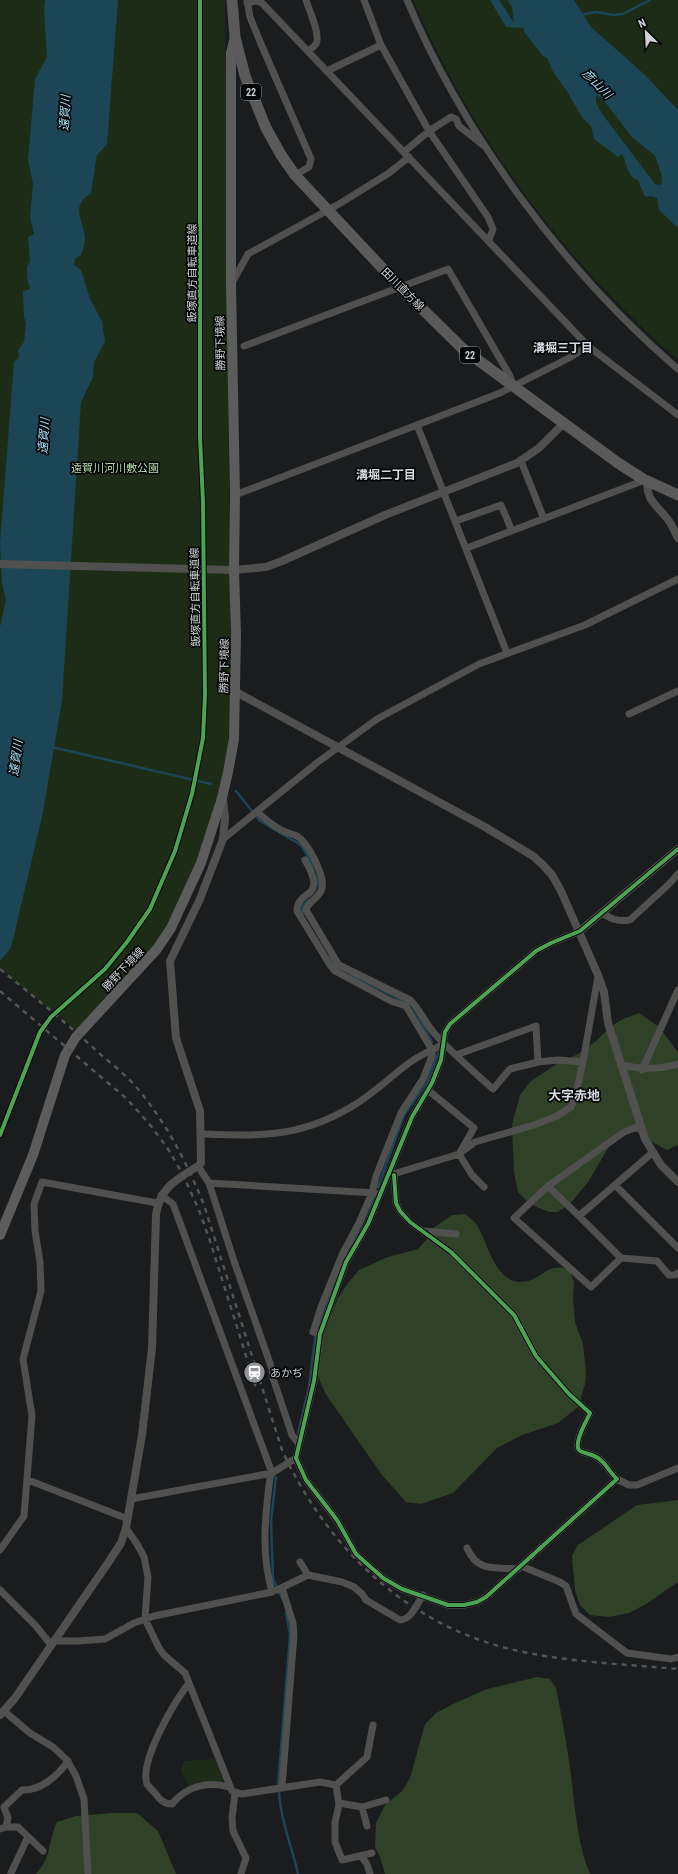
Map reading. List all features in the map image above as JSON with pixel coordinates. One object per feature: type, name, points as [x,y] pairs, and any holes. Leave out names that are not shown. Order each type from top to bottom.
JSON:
[{"type":"main road","name":"田川直方線","points":[[232,0],[235,37],[245,76],[256,108],[281,155],[295,175],[326,210],[400,287],[463,349],[618,463],[646,480],[678,496]]},
{"type":"main road","name":"勝野下境線","points":[[0,1235],[33,1155],[65,1055],[76,1037],[158,949],[171,928],[200,863],[222,798],[234,739],[236,634],[230,570],[235,495],[231,284],[231,53],[235,37]]},
{"type":"street","points":[[306,0],[316,28],[317,39],[316,44],[308,51]]},
{"type":"street","points":[[364,0],[381,45],[429,131],[488,217],[493,230],[489,240]]},
{"type":"street","points":[[408,0],[440,66],[488,148],[528,206],[574,265],[612,308],[678,369]]},
{"type":"street","points":[[295,175],[309,167],[311,159],[258,37],[250,17],[247,2],[255,1],[262,3],[489,240],[588,346],[678,415]]},
{"type":"street","points":[[327,71],[381,45]]},
{"type":"street","points":[[231,284],[248,254],[390,173],[429,131],[451,117],[456,119],[459,126],[488,148]]},
{"type":"street","points":[[244,346],[448,269],[510,376],[514,387]]},
{"type":"street","points":[[235,495],[514,387],[569,358],[588,346]]},
{"type":"street","points":[[0,564],[230,570],[266,567],[444,491],[521,461],[540,448],[563,424]]},
{"type":"street","points":[[417,425],[467,548],[507,653]]},
{"type":"street","points":[[521,461],[544,518]]},
{"type":"street","points":[[467,548],[646,480],[647,492],[650,500],[665,516],[678,538]]},
{"type":"street","points":[[456,521],[501,505],[512,531]]},
{"type":"street","points":[[223,839],[256,814],[308,770],[384,715],[479,664],[585,625],[678,579]]},
{"type":"street","points":[[629,714],[678,691]]},
{"type":"street","points":[[236,692],[340,747],[533,856],[552,876],[580,931],[604,992],[608,1023],[640,1126],[652,1153],[661,1165],[678,1182]]},
{"type":"street","points":[[88,1874],[84,1799],[76,1776],[68,1761],[53,1747],[2,1713],[15,1698],[110,1560],[121,1543],[126,1528],[142,1436],[152,1348],[156,1215],[159,1199],[173,1183],[201,1163],[202,1134],[200,1111],[196,1095],[182,1062],[176,1038],[170,961],[200,899],[223,839],[225,818],[222,798]]},
{"type":"street","points":[[256,814],[282,830],[301,839],[314,868],[314,885],[313,890],[299,904],[297,911],[330,965],[335,971],[390,1001],[406,1006],[432,1050],[432,1056],[423,1079],[401,1113],[376,1176],[376,1193],[368,1224],[346,1262],[318,1333],[314,1382],[296,1458],[306,1480],[337,1520],[356,1554],[383,1578],[402,1589],[423,1595],[448,1605],[464,1605],[477,1602],[486,1597],[520,1568],[617,1479]]},
{"type":"street","points":[[376,1193],[391,1175],[412,1117],[428,1090],[441,1060],[445,1032],[450,1024],[536,951],[550,943],[580,931],[678,849]]},
{"type":"street","points":[[305,860],[322,877],[321,892],[306,910],[337,962],[410,1000],[427,1025],[444,1044],[493,1089],[510,1069],[538,1062],[558,1060],[583,1062]]},
{"type":"street","points":[[602,912],[613,920],[630,920],[678,874]]},
{"type":"street","points":[[391,1175],[459,1154],[475,1142],[534,1125],[557,1116],[571,1107],[575,1098],[583,1062],[598,975]]},
{"type":"street","points":[[642,1070],[678,990]]},
{"type":"street","points":[[456,1055],[536,1026],[538,1062]]},
{"type":"street","points":[[202,1134],[259,1136],[294,1132],[328,1120],[352,1107],[410,1062],[444,1044]]},
{"type":"street","points":[[622,1065],[642,1070],[678,1064]]},
{"type":"street","points":[[428,1090],[474,1128],[459,1154]]},
{"type":"street","points":[[621,1258],[591,1287],[514,1218],[548,1186],[624,1132],[640,1126]]},
{"type":"street","points":[[579,1216],[652,1153]]},
{"type":"street","points":[[459,1154],[472,1175],[484,1187]]},
{"type":"street","points":[[198,1166],[209,1183],[292,1434],[300,1444]]},
{"type":"street","points":[[391,1175],[396,1203],[400,1212],[410,1222],[451,1252],[514,1315],[536,1356],[569,1394],[590,1413],[578,1440],[578,1447],[581,1451],[594,1455],[600,1459],[609,1472],[617,1479],[629,1485],[637,1484],[678,1468]]},
{"type":"street","points":[[0,1550],[24,1516],[32,1416],[23,1359],[40,1291],[40,1262],[35,1231],[34,1204],[42,1182],[159,1199],[173,1204],[272,1473],[266,1512],[264,1543],[268,1578],[277,1590],[293,1623],[294,1634],[282,1787]]},
{"type":"street","points":[[209,1183],[376,1193]]},
{"type":"street","points":[[615,1184],[678,1248]]},
{"type":"street","points":[[548,1186],[621,1258],[657,1261],[669,1275],[676,1275],[678,1273]]},
{"type":"street","points":[[422,1231],[456,1234]]},
{"type":"street","points":[[131,1499],[272,1473],[296,1458]]},
{"type":"street","points":[[28,1480],[128,1519]]},
{"type":"street","points":[[126,1528],[144,1557],[148,1577],[145,1619],[164,1655],[184,1673],[229,1787],[235,1793],[242,1794],[320,1782],[336,1785]]},
{"type":"street","points":[[467,1548],[472,1559],[478,1564],[486,1567],[520,1568],[560,1582],[566,1586],[576,1614],[627,1653],[671,1659],[678,1657]]},
{"type":"street","points":[[300,1562],[308,1575]]},
{"type":"street","points":[[0,1590],[53,1643],[105,1639],[145,1619],[277,1590],[308,1575],[342,1582],[354,1587],[366,1600],[400,1620],[406,1619],[411,1615],[423,1595]]},
{"type":"street","points":[[189,1683],[180,1694],[151,1753],[147,1768],[147,1784],[159,1799],[167,1804],[172,1804],[177,1798],[205,1784],[218,1784],[229,1787]]},
{"type":"street","points":[[336,1785],[367,1757],[373,1725]]},
{"type":"street","points":[[43,1851],[18,1828],[3,1828],[8,1818],[4,1807],[22,1790],[31,1791],[52,1778],[64,1768],[68,1761]]},
{"type":"street","points":[[336,1785],[338,1803],[335,1822],[335,1842],[339,1856],[342,1860],[372,1853]]},
{"type":"street","points":[[235,1793],[232,1818],[233,1831],[246,1858],[241,1874]]},
{"type":"street","points":[[338,1803],[362,1807],[386,1800]]},
{"type":"street","points":[[362,1807],[367,1826]]},
{"type":"street","points":[[11,1873],[28,1837]]},
{"type":"street","points":[[361,1856],[367,1864],[370,1874]]},
{"type":"green space","name":"遠賀川河川敷公園","points":[[0,0],[225,0],[230,739],[223,783],[197,863],[169,925],[150,951],[76,1030],[0,969]]},
{"type":"green space","points":[[413,0],[678,0],[678,360],[597,282],[525,195],[463,100],[437,51]]},
{"type":"green space","points":[[639,1013],[658,1026],[678,1052],[678,1145],[667,1150],[631,1129],[610,1145],[588,1182],[569,1205],[557,1212],[549,1212],[530,1204],[518,1192],[514,1172],[512,1125],[520,1095],[531,1081],[555,1065],[578,1054],[596,1041],[610,1027],[623,1019]]},
{"type":"green space","points":[[465,1214],[477,1225],[492,1259],[503,1274],[510,1280],[519,1282],[527,1281],[555,1268],[570,1270],[574,1283],[573,1298],[575,1322],[583,1344],[586,1372],[585,1384],[578,1407],[558,1423],[522,1435],[497,1448],[453,1493],[421,1504],[406,1502],[382,1475],[325,1393],[316,1371],[318,1348],[338,1298],[359,1270],[388,1257],[418,1249],[427,1239],[432,1229],[452,1215]]},
{"type":"green space","points":[[678,1500],[678,1582],[646,1604],[629,1613],[609,1617],[590,1615],[580,1605],[575,1590],[572,1556],[578,1545],[637,1505]]},
{"type":"green space","points":[[537,1677],[550,1679],[556,1688],[568,1753],[579,1838],[590,1874],[385,1874],[380,1857],[375,1847],[376,1823],[385,1805],[402,1791],[410,1778],[425,1724],[436,1713],[487,1689]]},
{"type":"green space","points":[[215,1759],[225,1780],[223,1782],[201,1782],[189,1787],[181,1770],[184,1761]]},
{"type":"green space","points":[[112,1813],[137,1813],[158,1831],[176,1874],[36,1874],[45,1861],[57,1822],[76,1816]]},
{"type":"water","name":"遠賀川","points":[[45,0],[118,0],[107,144],[97,155],[91,193],[84,198],[79,208],[85,242],[81,255],[75,259],[74,265],[81,270],[90,299],[102,321],[105,342],[94,362],[93,377],[81,402],[62,701],[42,817],[13,939],[10,949],[0,961],[0,627],[6,600],[2,583],[0,543],[14,362],[19,357],[18,350],[24,342],[26,323],[24,317],[23,291],[30,289],[27,278],[27,267],[30,261],[28,237],[34,234],[30,218],[33,184],[28,160],[35,79],[47,57],[44,11]]},
{"type":"water","name":"彦山川","points":[[490,0],[499,0],[514,23],[512,7],[507,0],[574,0],[591,27],[645,75],[678,110],[678,228],[659,210],[657,198],[651,196],[645,197],[638,180],[631,176],[622,154],[618,157],[594,139],[591,126],[582,117],[552,70],[547,58],[543,56],[524,32],[524,28],[506,27]],"holes":[[[596,96],[601,97],[632,137],[655,156],[661,173],[662,182],[660,185],[655,184],[600,111],[596,102]]]},
{"type":"waterway","points":[[580,15],[596,12],[614,15],[623,14],[650,0]]},
{"type":"waterway","points":[[52,747],[211,784]]},
{"type":"waterway","points":[[236,791],[260,821],[301,845],[317,872],[319,887]]},
{"type":"waterway","points":[[304,914],[302,911],[303,905],[309,900]]},
{"type":"waterway","points":[[329,956],[336,966]]},
{"type":"waterway","points":[[351,975],[411,1005]]},
{"type":"waterway","points":[[414,1009],[432,1042]]},
{"type":"waterway","points":[[378,1187],[404,1115],[427,1082],[438,1053]]},
{"type":"waterway","points":[[351,1247],[374,1198]]},
{"type":"waterway","points":[[298,1433],[309,1387],[315,1338],[323,1311],[336,1279]]},
{"type":"waterway","points":[[276,1477],[271,1521],[273,1579],[283,1600]]},
{"type":"waterway","points":[[278,1785],[290,1634],[286,1613]]},
{"type":"waterway","points":[[279,1790],[284,1822],[298,1874]]},
{"type":"railway","points":[[0,969],[120,1071],[138,1089],[148,1102],[176,1144],[204,1205],[282,1450],[300,1485],[321,1517],[345,1547],[372,1574],[401,1599],[433,1619],[468,1636],[527,1653],[592,1662],[678,1669]]},
{"type":"railway","points":[[0,991],[127,1099],[151,1126],[168,1149],[182,1173],[199,1210],[257,1391]]},
{"type":"cycle path","name":"飯塚直方自転車道線","points":[[0,1135],[40,1032],[51,1017],[105,969],[127,942],[150,909],[175,851],[192,794],[203,738],[205,696],[203,502],[200,437],[200,0]]},
{"type":"cycle path","points":[[394,1175],[396,1203],[400,1211],[410,1222],[451,1252],[514,1315],[536,1356],[569,1394],[590,1413],[579,1438],[578,1448],[580,1451],[601,1460],[617,1479],[486,1597],[477,1602],[464,1605],[448,1605],[402,1589],[383,1578],[356,1554],[337,1520],[306,1480],[296,1458],[314,1381],[320,1334],[346,1262],[368,1224],[412,1117],[432,1083],[441,1060],[445,1032],[450,1024],[536,951],[580,931],[678,849]]},
{"type":"place","name":"あかぢ","points":[[254,1373]]},
{"type":"district","name":"溝堀三丁目","points":[[563,348]]},
{"type":"district","name":"溝堀二丁目","points":[[386,475]]},
{"type":"district","name":"大字赤地","points":[[574,1095]]}]
